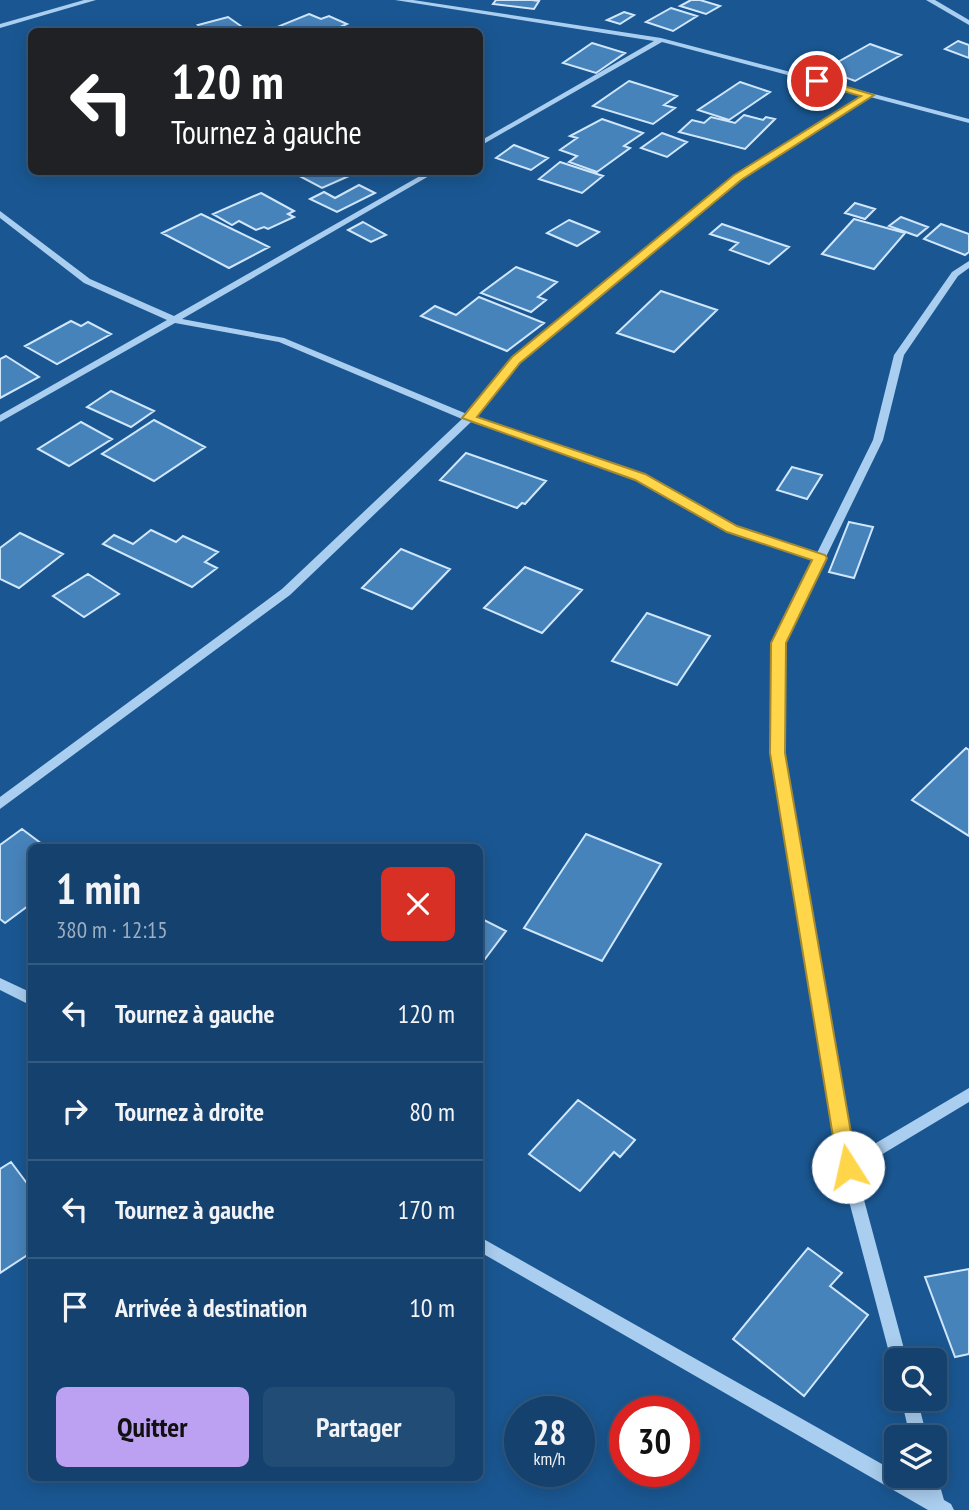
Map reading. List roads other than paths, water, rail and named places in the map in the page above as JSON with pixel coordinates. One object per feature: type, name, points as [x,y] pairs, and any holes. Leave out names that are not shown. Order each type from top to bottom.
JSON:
[{"type":"street","points":[[0,26],[92,0]]},
{"type":"street","points":[[399,0],[661,40],[969,121]]},
{"type":"street","points":[[930,0],[969,23]]},
{"type":"street","points":[[483,142],[661,40]]},
{"type":"street","points":[[0,804],[286,592],[469,418],[516,360],[738,177],[869,95]]},
{"type":"street","points":[[0,419],[427,175]]},
{"type":"street","points":[[0,214],[87,281],[175,320],[281,340],[469,418],[640,477],[732,529],[820,558]]},
{"type":"street","points":[[895,1348],[848,1167],[778,753],[778,643],[878,440],[899,355],[955,274],[969,264]]},
{"type":"street","points":[[0,984],[28,998]]},
{"type":"street","points":[[848,1167],[969,1094]]},
{"type":"street","points":[[483,1246],[940,1509]]},
{"type":"street","points":[[933,1488],[940,1509]]}]
